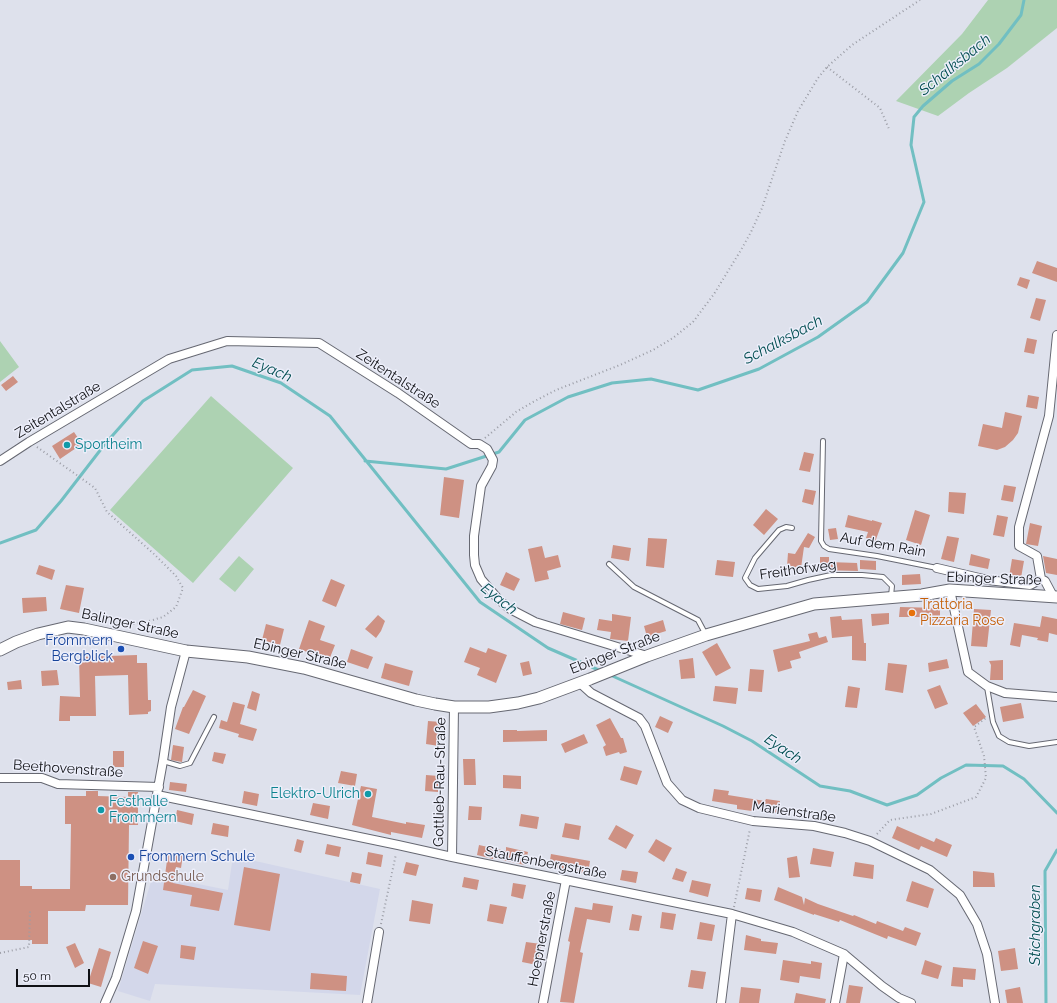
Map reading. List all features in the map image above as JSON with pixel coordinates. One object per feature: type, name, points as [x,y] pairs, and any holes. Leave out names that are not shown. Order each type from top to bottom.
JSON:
[{"type":"main road","name":"Ebinger Straße","points":[[186,651],[248,657],[304,668],[416,700],[454,707],[489,707],[518,703],[539,698],[706,635],[814,604],[922,595],[950,590],[1055,596]]},
{"type":"main road","name":"Balinger Straße","points":[[0,650],[38,634],[68,628],[84,629],[186,651]]},
{"type":"street","points":[[1055,596],[1045,581],[1041,579],[1036,556],[1019,546],[1019,527],[1049,416],[1057,335]]},
{"type":"street","name":"Zeitentalstraße","points":[[0,461],[29,442],[169,359],[227,342],[319,343],[398,393],[471,444],[479,444],[487,449],[492,460],[492,466],[481,486],[474,541],[475,565],[485,586],[510,609],[535,622],[647,656]]},
{"type":"street","name":"Auf dem Rain","points":[[937,568],[988,580],[1030,585],[1041,579]]},
{"type":"street","points":[[950,590],[968,672],[987,686],[1005,693],[1057,696]]},
{"type":"street","points":[[106,1003],[116,978],[136,911],[158,791],[171,707],[186,651]]},
{"type":"street","name":"Marienstraße","points":[[585,681],[591,693],[639,718],[645,726],[667,783],[682,800],[699,808],[752,820],[814,826],[870,841],[930,870],[960,895],[977,924],[987,954],[995,1003]]},
{"type":"street","name":"Gottlieb-Rau-Straße","points":[[452,857],[454,707]]},
{"type":"street","name":"Beethovenstraße","points":[[0,778],[42,778],[58,784],[158,791]]},
{"type":"street","name":"Stauffenbergstraße","points":[[158,791],[452,857],[732,914],[793,932],[844,954],[882,986],[899,998],[911,1003]]},
{"type":"street","name":"Hoepnerstraße","points":[[543,1003],[566,880]]},
{"type":"street","points":[[722,1003],[732,914]]},
{"type":"street","points":[[368,1003],[379,932]]},
{"type":"street","points":[[835,1003],[844,954]]},
{"type":"lane","name":"Auf dem Rain","points":[[823,441],[821,541],[824,546],[829,549],[937,568]]},
{"type":"lane","name":"Freithofweg","points":[[792,528],[786,527],[779,530],[755,558],[745,578],[750,585],[758,590],[787,586],[831,575],[862,575],[883,577],[892,586],[891,597]]},
{"type":"lane","points":[[609,564],[634,587],[698,620],[706,635]]},
{"type":"lane","points":[[987,686],[993,722],[1000,736],[1009,742],[1029,746],[1057,742]]},
{"type":"lane","points":[[163,761],[180,766],[190,763],[214,717]]},
{"type":"path","points":[[479,444],[516,412],[556,390],[620,365],[648,352],[673,338],[693,322],[709,302],[741,250],[762,208],[785,141],[798,111],[818,78],[827,67],[852,45],[920,0]]},
{"type":"path","points":[[827,67],[880,108],[889,129]]},
{"type":"path","points":[[29,442],[95,488],[107,512],[160,559],[176,576],[183,588],[176,607],[164,617],[146,622],[116,627]]},
{"type":"path","points":[[870,841],[890,820],[931,814],[976,797],[986,778],[984,756],[974,727],[991,713]]},
{"type":"path","points":[[732,914],[752,820]]},
{"type":"path","points":[[379,932],[398,844]]},
{"type":"path","points":[[0,953],[29,947],[30,910]]},
{"type":"shaded area","points":[[233,856],[380,889],[360,995],[155,984],[150,1001],[118,991],[153,875],[228,890]]},
{"type":"green space","points":[[988,0],[1057,0],[1057,28],[1007,68],[938,116],[896,101],[962,34]]},
{"type":"green space","points":[[0,341],[19,367],[0,382]]},
{"type":"green space","points":[[211,396],[293,468],[193,583],[110,510]]},
{"type":"green space","points":[[239,556],[254,569],[235,592],[219,579]]},
{"type":"building","points":[[1037,261],[1057,268],[1057,282],[1032,273]]},
{"type":"building","points":[[1020,277],[1030,280],[1027,289],[1017,285]]},
{"type":"building","points":[[1036,298],[1046,300],[1040,321],[1030,318]]},
{"type":"building","points":[[1027,338],[1037,340],[1034,354],[1024,352]]},
{"type":"building","points":[[13,376],[18,382],[6,391],[1,385]]},
{"type":"building","points":[[1028,395],[1039,397],[1037,409],[1026,407]]},
{"type":"building","points":[[1005,412],[1022,416],[1018,433],[1013,440],[1005,447],[997,450],[978,446],[983,424],[1002,428]]},
{"type":"building","name":"Sportheim","points":[[74,432],[82,444],[60,459],[52,446]]},
{"type":"building","points":[[804,452],[814,454],[810,472],[799,470]]},
{"type":"building","points":[[444,477],[464,480],[459,518],[440,515]]},
{"type":"building","points":[[1004,485],[1016,487],[1013,502],[1001,500]]},
{"type":"building","points":[[805,489],[816,491],[813,505],[802,502]]},
{"type":"building","points":[[949,492],[966,493],[964,514],[948,512]]},
{"type":"building","points":[[766,509],[778,519],[764,535],[753,525]]},
{"type":"building","points":[[915,510],[930,515],[921,545],[906,540]]},
{"type":"building","points":[[848,515],[882,523],[875,542],[866,538],[868,532],[845,527]]},
{"type":"building","points":[[997,515],[1008,517],[1004,537],[993,535]]},
{"type":"building","points":[[1030,523],[1042,526],[1038,546],[1026,544]]},
{"type":"building","points":[[836,528],[838,539],[830,540],[828,529]]},
{"type":"building","points":[[808,533],[815,537],[809,548],[804,547],[801,568],[787,566],[788,553],[795,554]]},
{"type":"building","points":[[947,536],[959,538],[954,562],[941,559]]},
{"type":"building","points":[[648,538],[667,539],[664,568],[646,566]]},
{"type":"building","points":[[613,545],[631,548],[629,561],[611,558]]},
{"type":"building","points":[[542,546],[545,558],[558,555],[561,567],[547,571],[549,579],[535,582],[528,549]]},
{"type":"building","points":[[971,554],[990,559],[988,569],[969,565]]},
{"type":"building","points":[[1043,556],[1057,559],[1057,575],[1046,573]]},
{"type":"building","points":[[820,557],[829,557],[829,562],[857,563],[858,571],[820,570]]},
{"type":"building","points":[[1012,559],[1024,561],[1021,578],[1009,577]]},
{"type":"building","points":[[717,560],[735,562],[733,577],[715,575]]},
{"type":"building","points":[[860,560],[876,561],[876,570],[860,569]]},
{"type":"building","points":[[39,565],[55,570],[52,580],[36,574]]},
{"type":"building","points":[[506,572],[520,579],[514,591],[500,585]]},
{"type":"building","points":[[920,574],[921,584],[902,585],[902,575]]},
{"type":"building","points":[[331,579],[345,585],[336,607],[322,601]]},
{"type":"building","points":[[66,585],[84,588],[79,613],[60,609]]},
{"type":"building","points":[[46,597],[47,611],[23,613],[22,598]]},
{"type":"building","points":[[900,607],[940,608],[940,622],[921,621],[921,617],[899,617]]},
{"type":"building","points":[[974,609],[991,610],[987,647],[971,646]]},
{"type":"building","points":[[563,612],[585,618],[582,630],[560,624]]},
{"type":"building","points":[[889,613],[889,624],[872,626],[871,614]]},
{"type":"building","points":[[612,614],[631,617],[628,641],[610,639],[611,632],[597,630],[599,619],[612,621]]},
{"type":"building","points":[[378,615],[385,621],[376,638],[365,629]]},
{"type":"building","points":[[841,616],[842,620],[862,619],[864,643],[866,643],[866,661],[852,660],[852,636],[832,638],[830,617]]},
{"type":"building","points":[[1042,616],[1057,619],[1057,635],[1049,633],[1048,642],[1037,640],[1038,638],[1022,635],[1020,647],[1010,645],[1014,623],[1040,627]]},
{"type":"building","points":[[309,620],[325,626],[320,640],[335,645],[329,660],[299,649]]},
{"type":"building","points":[[663,620],[666,631],[647,637],[644,626]]},
{"type":"building","points":[[266,624],[284,629],[280,645],[262,640]]},
{"type":"building","points":[[817,632],[819,638],[826,636],[828,642],[799,652],[801,658],[790,661],[792,668],[778,672],[773,650],[810,641],[808,634]]},
{"type":"building","points":[[717,643],[731,668],[716,676],[702,652]]},
{"type":"building","points":[[470,647],[486,653],[488,648],[507,655],[496,683],[477,675],[480,668],[464,662]]},
{"type":"building","points":[[351,649],[373,657],[368,669],[347,662]]},
{"type":"building","points":[[137,655],[137,663],[147,663],[148,700],[151,700],[151,711],[148,712],[148,714],[129,715],[128,675],[95,676],[96,716],[70,716],[70,721],[59,721],[60,696],[80,697],[79,657]]},
{"type":"building","points":[[693,658],[695,678],[681,679],[679,660]]},
{"type":"building","points":[[947,659],[949,668],[929,672],[928,663]]},
{"type":"building","points":[[1003,660],[1003,680],[990,680],[991,665],[989,661]]},
{"type":"building","points":[[529,661],[532,674],[523,676],[520,663]]},
{"type":"building","points":[[385,663],[413,671],[409,686],[381,678]]},
{"type":"building","points":[[888,663],[907,665],[903,693],[885,690]]},
{"type":"building","points":[[750,669],[764,670],[762,692],[748,691]]},
{"type":"building","points":[[57,670],[59,685],[42,686],[41,671]]},
{"type":"building","points":[[21,680],[22,689],[8,690],[7,682]]},
{"type":"building","points":[[940,685],[948,704],[935,709],[927,690]]},
{"type":"building","points":[[715,686],[738,688],[736,704],[713,701]]},
{"type":"building","points":[[848,686],[860,688],[857,708],[845,707]]},
{"type":"building","points":[[193,690],[206,696],[189,734],[175,729],[183,707]]},
{"type":"building","points":[[252,691],[260,694],[256,711],[247,708]]},
{"type":"building","points":[[233,702],[245,705],[240,724],[257,729],[253,741],[238,737],[239,734],[219,728],[221,720],[227,722]]},
{"type":"building","points":[[1021,703],[1024,718],[1003,722],[1000,707]]},
{"type":"building","points":[[976,704],[986,717],[973,726],[963,713]]},
{"type":"building","points":[[660,716],[673,722],[668,733],[655,727]]},
{"type":"building","points":[[610,718],[621,738],[623,738],[627,752],[620,754],[619,752],[606,756],[603,747],[606,745],[596,725]]},
{"type":"building","points":[[428,721],[441,722],[439,746],[426,744]]},
{"type":"building","points":[[503,730],[547,730],[547,741],[503,742]]},
{"type":"building","points":[[584,734],[588,743],[565,753],[561,744]]},
{"type":"building","points":[[173,745],[184,747],[182,762],[171,760]]},
{"type":"building","points":[[113,751],[124,751],[124,767],[113,767]]},
{"type":"building","points":[[214,752],[226,754],[223,764],[212,761]]},
{"type":"building","points":[[463,759],[475,759],[476,785],[464,785]]},
{"type":"building","points":[[624,766],[642,771],[637,785],[620,780]]},
{"type":"building","points":[[341,771],[357,774],[355,786],[338,783]]},
{"type":"building","points":[[426,775],[439,776],[438,792],[425,791]]},
{"type":"building","points":[[503,775],[521,776],[521,789],[503,788]]},
{"type":"building","points":[[170,782],[187,784],[186,792],[169,790]]},
{"type":"building","points":[[361,786],[377,789],[372,817],[406,824],[406,822],[425,825],[422,838],[391,832],[391,835],[352,825]]},
{"type":"building","points":[[714,789],[729,791],[728,795],[765,801],[766,799],[780,801],[779,813],[753,809],[752,811],[737,809],[737,805],[712,801]]},
{"type":"building","points":[[86,791],[98,791],[98,796],[128,797],[128,792],[138,792],[138,825],[129,825],[128,905],[86,905],[85,911],[48,911],[48,944],[32,944],[32,940],[0,940],[0,860],[20,860],[20,886],[32,886],[32,889],[70,889],[71,824],[65,824],[65,796],[86,796]]},
{"type":"building","points":[[244,791],[259,794],[257,806],[242,803]]},
{"type":"building","points":[[313,803],[330,806],[328,819],[310,815]]},
{"type":"building","points":[[469,806],[482,807],[481,820],[468,820]]},
{"type":"building","points":[[177,810],[194,814],[192,825],[175,821]]},
{"type":"building","points":[[521,814],[539,817],[537,829],[519,826]]},
{"type":"building","points":[[213,823],[229,826],[228,837],[211,834]]},
{"type":"building","points":[[565,823],[581,826],[579,840],[562,837]]},
{"type":"building","points":[[616,825],[634,835],[626,849],[608,839]]},
{"type":"building","points":[[897,826],[934,842],[936,838],[952,845],[947,857],[921,846],[919,850],[892,838]]},
{"type":"building","points":[[297,839],[304,841],[301,853],[294,851]]},
{"type":"building","points":[[656,839],[672,848],[664,862],[648,852]]},
{"type":"building","points":[[327,844],[341,847],[339,857],[325,854]]},
{"type":"building","points":[[479,845],[506,851],[506,847],[528,852],[525,865],[477,855]]},
{"type":"building","points":[[813,848],[834,852],[831,867],[810,864]]},
{"type":"building","points":[[368,852],[383,855],[381,867],[366,864]]},
{"type":"building","points":[[168,853],[183,855],[181,868],[176,867],[173,883],[223,893],[219,911],[190,906],[192,895],[163,890]]},
{"type":"building","points":[[551,854],[590,861],[588,874],[549,866]]},
{"type":"building","points":[[797,856],[800,877],[789,878],[787,858]]},
{"type":"building","points":[[406,862],[419,865],[416,876],[403,873]]},
{"type":"building","points":[[855,862],[874,865],[873,879],[853,876]]},
{"type":"building","points":[[244,867],[280,874],[270,931],[234,925]]},
{"type":"building","points":[[676,868],[687,872],[683,882],[672,879]]},
{"type":"building","points":[[622,870],[638,872],[636,883],[620,880]]},
{"type":"building","points":[[973,871],[994,873],[995,887],[973,887]]},
{"type":"building","points":[[352,872],[362,874],[360,884],[350,882]]},
{"type":"building","points":[[464,877],[479,880],[477,890],[462,887]]},
{"type":"building","points":[[692,880],[711,884],[708,897],[689,892]]},
{"type":"building","points":[[912,881],[934,889],[928,908],[906,901]]},
{"type":"building","points":[[513,883],[526,885],[523,899],[511,896]]},
{"type":"building","points":[[778,887],[802,897],[804,905],[805,898],[876,924],[877,921],[903,931],[905,927],[921,933],[916,946],[888,936],[887,939],[840,920],[839,922],[814,915],[774,900]]},
{"type":"building","points":[[747,888],[762,890],[760,902],[745,899]]},
{"type":"building","points":[[412,900],[433,904],[430,924],[409,921]]},
{"type":"building","points":[[593,903],[613,906],[610,923],[587,919],[580,952],[583,953],[574,1003],[560,1002],[570,942],[568,941],[575,907],[592,910]]},
{"type":"building","points":[[490,904],[507,907],[503,924],[487,921]]},
{"type":"building","points":[[662,912],[676,914],[673,930],[660,928]]},
{"type":"building","points":[[632,914],[642,916],[639,931],[629,930]]},
{"type":"building","points":[[700,922],[715,925],[712,941],[697,939]]},
{"type":"building","points":[[746,935],[761,939],[761,941],[778,943],[776,954],[744,950]]},
{"type":"building","points":[[143,941],[158,946],[148,974],[134,968]]},
{"type":"building","points":[[526,942],[541,944],[537,965],[522,962]]},
{"type":"building","points":[[75,943],[84,963],[75,968],[66,947]]},
{"type":"building","points":[[181,945],[196,947],[194,960],[180,958]]},
{"type":"building","points":[[99,948],[111,952],[101,987],[88,983]]},
{"type":"building","points":[[1015,948],[1018,969],[1001,971],[998,951]]},
{"type":"building","points":[[783,960],[811,964],[811,961],[822,963],[820,979],[800,976],[799,983],[780,980]]},
{"type":"building","points":[[925,960],[942,966],[938,979],[921,974]]},
{"type":"building","points":[[953,967],[976,969],[975,980],[963,979],[963,987],[951,986]]},
{"type":"building","points":[[691,970],[706,972],[703,989],[688,987]]},
{"type":"building","points":[[311,973],[347,976],[346,991],[310,989]]},
{"type":"building","points":[[849,985],[863,987],[860,1003],[846,1003]]},
{"type":"building","points":[[741,987],[761,989],[759,1003],[739,1003]]},
{"type":"building","points":[[1020,987],[1023,1003],[1007,1003],[1005,990]]},
{"type":"building","points":[[796,993],[826,999],[825,1003],[794,1003]]},
{"type":"waterway","name":"Schalksbach","points":[[365,461],[446,469],[499,452],[525,420],[568,397],[612,383],[651,379],[698,390],[759,369],[818,337],[867,302],[903,253],[924,202],[911,145],[914,117],[923,106],[952,81],[979,64],[999,44],[1021,15],[1024,0]]},
{"type":"waterway","name":"Eyach","points":[[0,543],[36,530],[61,501],[105,444],[143,401],[192,370],[232,366],[281,383],[330,416],[480,602],[548,648],[601,671]]},
{"type":"waterway","name":"Eyach","points":[[608,674],[723,726],[752,741],[820,786],[850,791],[887,805],[917,795],[941,778],[966,765],[1003,766],[1024,779],[1057,813]]},
{"type":"waterway","name":"Stichgraben","points":[[1046,1003],[1045,871],[1057,850]]},
{"type":"place","name":"Sportheim","points":[[67,445]]},
{"type":"place","name":"Trattoria Pizzaria Rose","points":[[912,613]]},
{"type":"place","name":"Frommern Bergblick","points":[[121,649]]},
{"type":"place","name":"Elektro-Ulrich","points":[[368,794]]},
{"type":"place","name":"Festhalle Frommern","points":[[101,810]]},
{"type":"place","name":"Frommern Schule","points":[[131,857]]},
{"type":"place","name":"Grundschule","points":[[113,877]]}]
